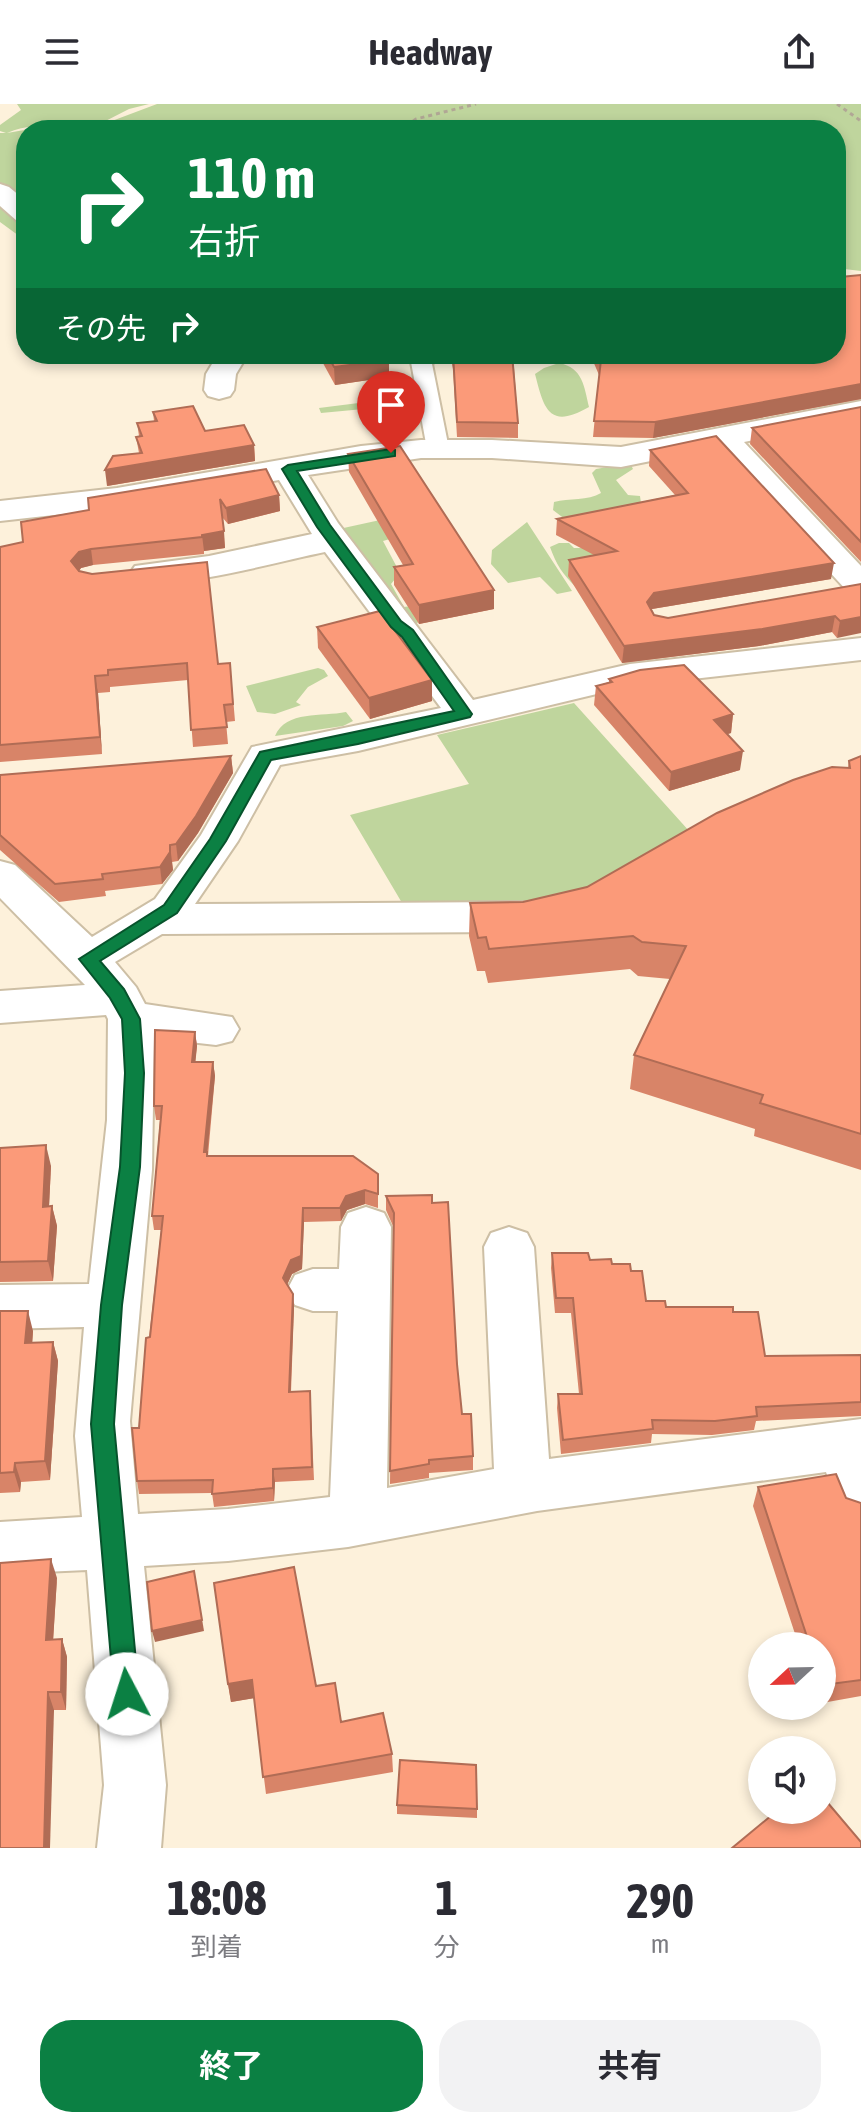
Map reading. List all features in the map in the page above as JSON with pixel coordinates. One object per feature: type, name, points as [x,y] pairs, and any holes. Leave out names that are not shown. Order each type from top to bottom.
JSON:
[{"type":"street","points":[[0,192],[16,206]]},
{"type":"street","points":[[219,390],[221,374],[227,364]]},
{"type":"street","points":[[0,511],[117,498],[361,456],[438,449],[621,457],[861,410]]},
{"type":"street","points":[[722,437],[861,586]]},
{"type":"street","points":[[288,469],[333,540],[396,624],[407,634],[464,714]]},
{"type":"street","points":[[826,548],[861,533]]},
{"type":"street","points":[[108,577],[209,566],[333,540]]},
{"type":"street","points":[[817,594],[861,586]]},
{"type":"street","points":[[219,759],[266,756],[358,739],[630,675],[861,649]]},
{"type":"street","points":[[88,959],[170,909],[218,841],[266,756]]},
{"type":"street","points":[[0,875],[36,906],[88,959],[126,1008],[135,1073],[130,1167],[111,1305],[102,1424],[135,1785],[129,1848]]},
{"type":"street","points":[[155,919],[521,918],[569,908]]},
{"type":"street","points":[[0,1007],[126,1008],[216,1029]]},
{"type":"street","points":[[358,1519],[366,1227]]},
{"type":"street","points":[[509,1247],[523,1489]]},
{"type":"street","points":[[313,1290],[364,1290]]},
{"type":"street","points":[[0,1307],[111,1305]]},
{"type":"street","points":[[0,1548],[228,1535],[358,1519],[523,1489],[853,1443],[861,1497]]},
{"type":"lane","points":[[421,364],[438,449]]},
{"type":"path","points":[[415,120],[476,104]]},
{"type":"path","points":[[837,104],[861,121]]},
{"type":"green space","points":[[17,104],[149,104],[129,109],[108,120],[16,120],[16,130],[7,133],[16,131],[16,234],[0,222],[0,133],[6,133],[0,131],[0,125],[21,110]]},
{"type":"green space","points":[[157,104],[861,104],[861,271],[846,269],[846,120],[115,120]]},
{"type":"green space","points":[[563,364],[573,369],[584,385],[589,407],[565,416],[550,412],[545,406],[535,374],[544,368]]},
{"type":"green space","points":[[414,396],[417,404],[321,413],[319,408]]},
{"type":"green space","points":[[630,463],[633,469],[616,480],[628,495],[640,496],[641,503],[570,523],[553,510],[554,502],[601,493],[592,473],[596,469]]},
{"type":"green space","points":[[435,508],[442,524],[383,541],[400,573],[391,584],[404,607],[419,605],[429,621],[409,624],[339,529]]},
{"type":"green space","points":[[527,522],[572,591],[557,594],[540,577],[508,583],[491,564],[492,550]]},
{"type":"green space","points":[[569,543],[574,548],[610,548],[576,587],[552,553],[550,547]]},
{"type":"green space","points":[[318,668],[328,676],[308,687],[296,702],[301,705],[275,714],[257,712],[246,686]]},
{"type":"green space","points":[[574,703],[690,832],[573,900],[408,913],[350,815],[469,784],[437,735]]},
{"type":"green space","points":[[346,712],[353,721],[343,726],[275,736],[287,722],[296,718]]},
{"type":"building","points":[[861,275],[861,384],[655,422],[594,421],[601,364],[846,364],[846,276]]},
{"type":"building","points":[[454,364],[513,364],[518,423],[457,422]]},
{"type":"building","points":[[193,406],[205,431],[244,425],[254,445],[105,470],[113,456],[142,453],[136,437],[142,436],[137,423],[157,421],[153,412]]},
{"type":"building","points":[[861,407],[861,542],[752,428]]},
{"type":"building","points":[[716,436],[834,563],[654,593],[647,602],[654,615],[668,618],[861,584],[861,617],[840,621],[835,616],[762,629],[624,646],[569,560],[617,551],[557,519],[688,493],[650,450]]},
{"type":"building","points":[[400,446],[494,590],[419,605],[394,567],[413,564],[348,454]]},
{"type":"building","points":[[266,469],[279,495],[226,508],[220,499],[224,531],[202,537],[91,549],[79,552],[71,561],[79,571],[92,574],[207,562],[218,664],[230,663],[233,704],[224,705],[227,727],[191,730],[187,663],[108,670],[108,675],[95,676],[100,737],[0,745],[0,547],[23,542],[21,522],[89,510],[88,498]]},
{"type":"building","points":[[380,611],[432,680],[369,698],[317,627]]},
{"type":"building","points":[[684,665],[733,714],[714,720],[743,751],[671,772],[596,686],[640,670]]},
{"type":"building","points":[[231,756],[196,816],[176,844],[170,845],[170,852],[160,867],[102,874],[103,879],[55,884],[0,835],[0,775]]},
{"type":"building","points":[[861,756],[861,1134],[760,1103],[763,1095],[634,1055],[686,946],[642,942],[633,936],[489,949],[486,937],[478,938],[470,903],[523,902],[587,887],[717,813],[793,780],[832,767],[850,768],[849,761]]},
{"type":"building","points":[[155,1030],[195,1032],[192,1062],[213,1062],[204,1152],[207,1156],[353,1156],[378,1174],[378,1194],[365,1190],[346,1196],[340,1208],[303,1208],[301,1256],[291,1260],[283,1278],[293,1294],[289,1392],[310,1391],[312,1467],[273,1469],[273,1488],[212,1494],[213,1480],[137,1481],[132,1428],[139,1428],[146,1338],[150,1337],[163,1216],[152,1216],[162,1106],[154,1106]]},
{"type":"building","points":[[46,1145],[43,1207],[52,1206],[48,1261],[0,1262],[0,1148]]},
{"type":"building","points":[[432,1195],[432,1203],[448,1202],[457,1364],[462,1414],[471,1414],[473,1456],[429,1460],[429,1464],[390,1471],[394,1213],[386,1196]]},
{"type":"building","points":[[552,1253],[588,1253],[590,1260],[611,1259],[612,1264],[630,1264],[631,1271],[642,1271],[646,1301],[665,1301],[666,1307],[733,1307],[733,1312],[758,1312],[765,1356],[861,1355],[861,1402],[756,1407],[757,1416],[715,1421],[652,1420],[653,1429],[563,1440],[558,1394],[582,1394],[573,1298],[556,1298]]},
{"type":"building","points":[[0,1311],[28,1311],[25,1343],[53,1342],[45,1461],[15,1463],[14,1472],[0,1473]]},
{"type":"building","points":[[836,1474],[846,1498],[861,1503],[861,1680],[836,1683],[836,1632],[805,1632],[758,1487]]},
{"type":"building","points":[[51,1559],[46,1640],[62,1639],[61,1692],[48,1692],[44,1848],[0,1848],[0,1563]]},
{"type":"building","points":[[294,1567],[316,1686],[335,1683],[341,1722],[383,1713],[392,1754],[263,1777],[252,1680],[228,1684],[214,1583]]},
{"type":"building","points":[[194,1571],[202,1620],[152,1631],[147,1582]]},
{"type":"building","points":[[400,1760],[476,1765],[477,1809],[397,1805]]},
{"type":"building","points":[[836,1813],[861,1842],[861,1848],[732,1848],[761,1824],[836,1824]]},
{"type":"route","points":[[127,1694],[102,1424],[111,1305],[130,1167],[135,1073],[131,1019],[117,994],[88,959],[170,909],[218,841],[266,756],[358,739],[464,714],[324,527],[288,469],[391,453]]}]
